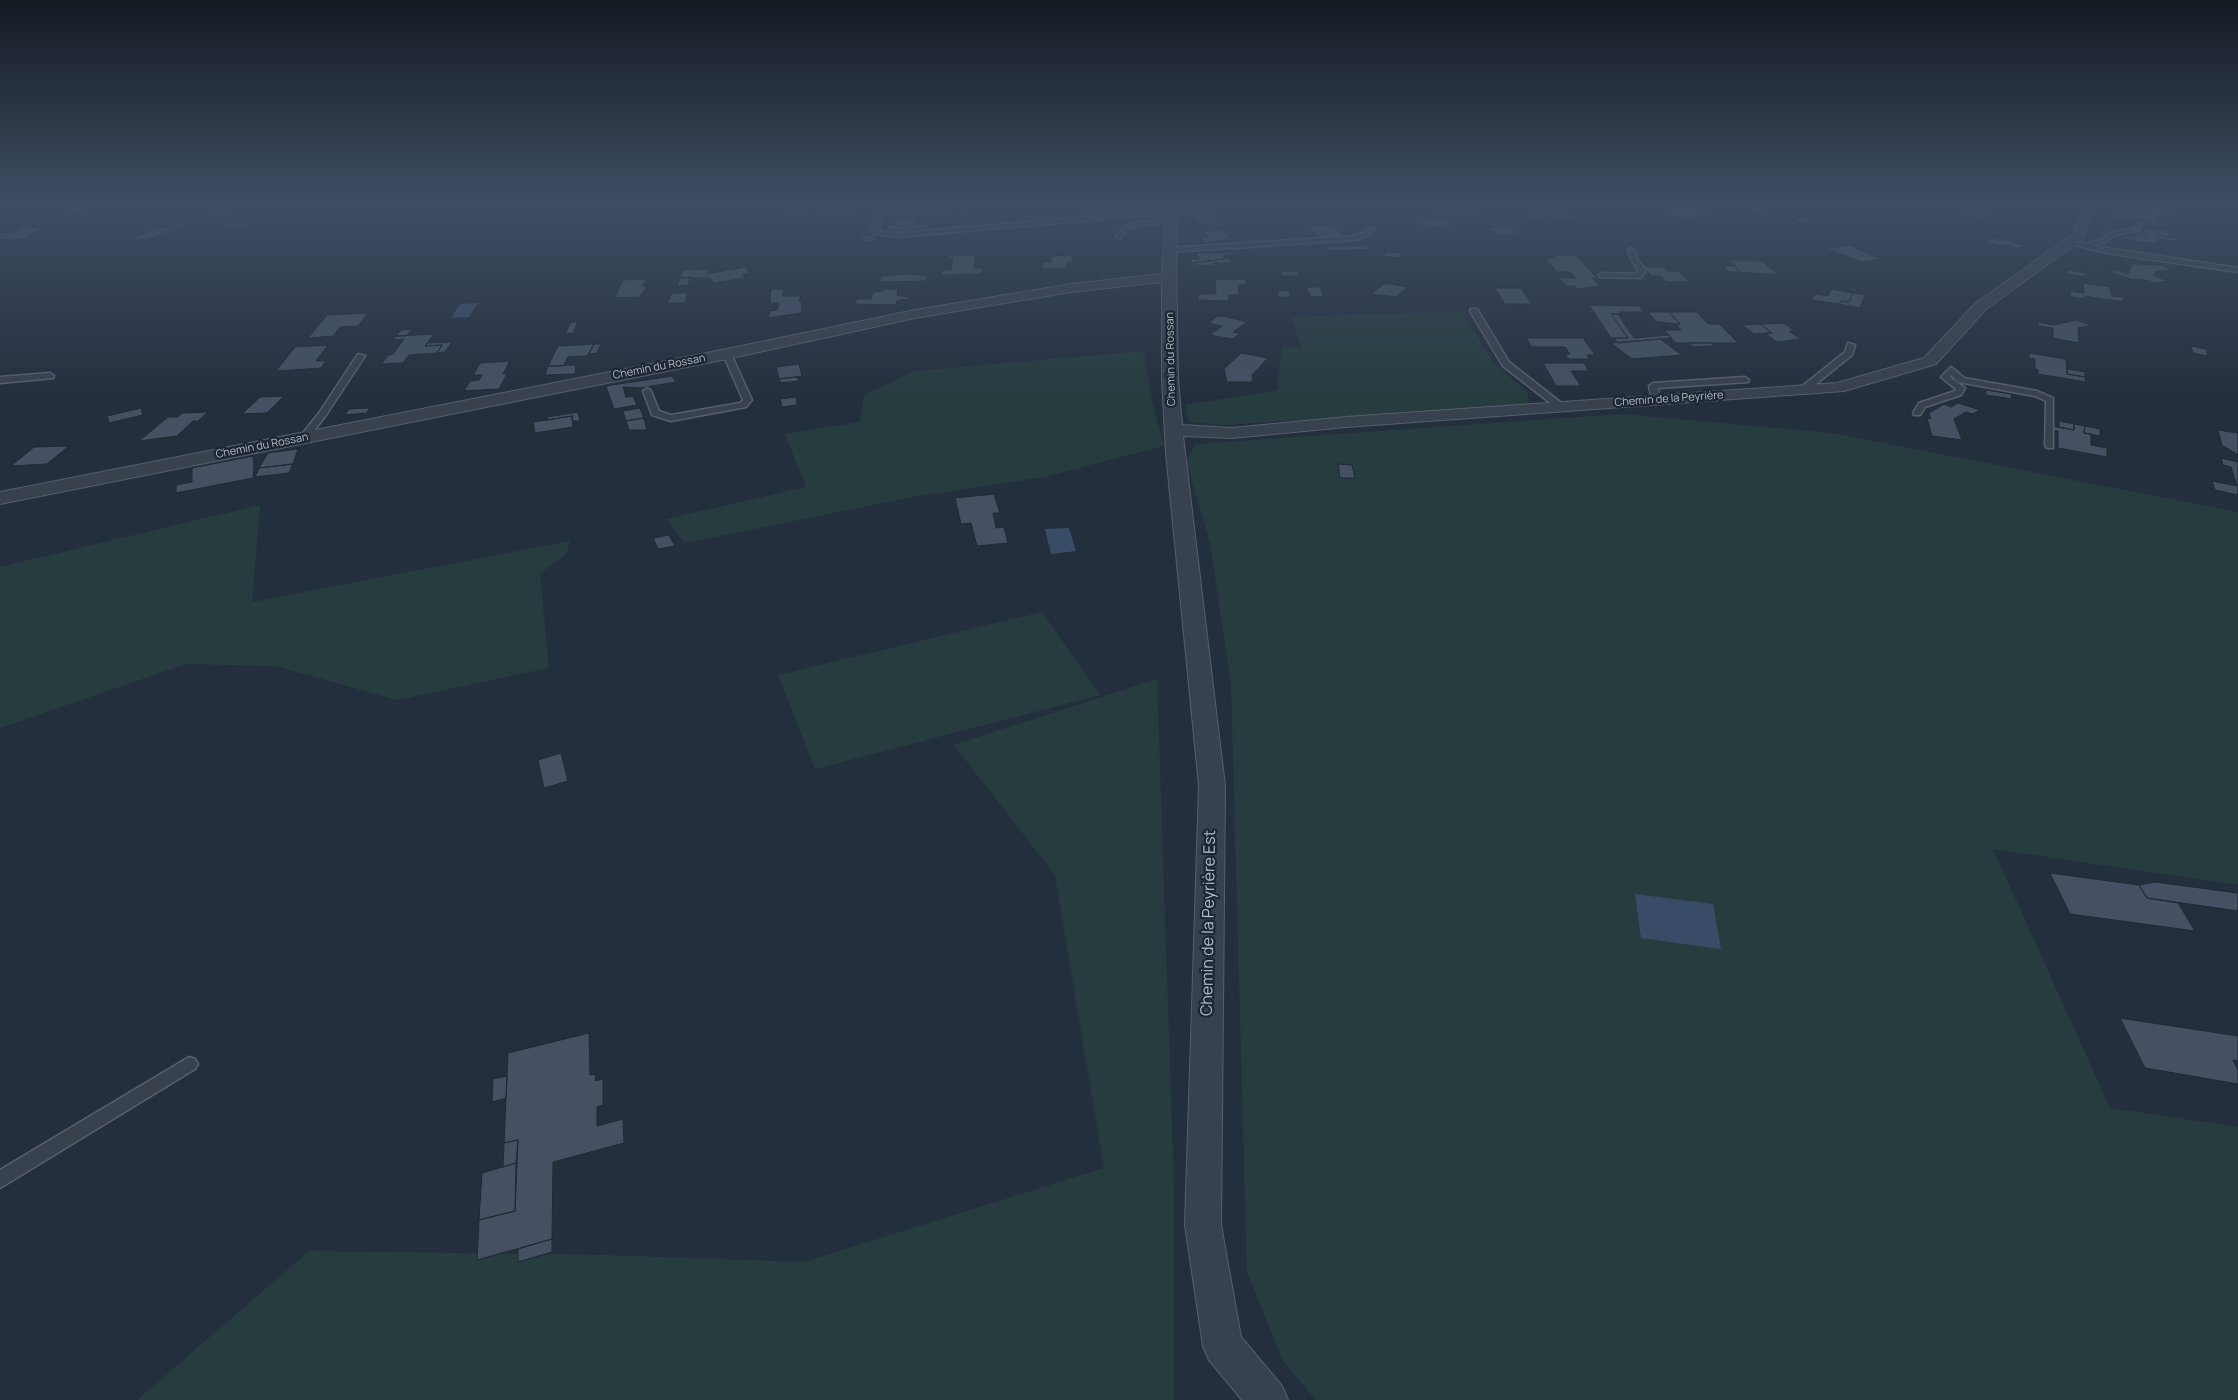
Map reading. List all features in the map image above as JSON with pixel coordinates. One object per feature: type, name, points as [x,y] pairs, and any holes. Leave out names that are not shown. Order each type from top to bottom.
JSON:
[{"type":"street","points":[[1170,267],[1170,277]]},
{"type":"street","name":"Chemin de la Peyrière","points":[[1174,430],[1232,433],[1346,422],[1838,388],[1930,360],[1981,306],[2035,267]]},
{"type":"street","name":"Chemin du Rossan","points":[[0,498],[727,354],[915,314],[1071,288],[1170,277],[1170,380],[1174,430]]},
{"type":"street","name":"Chemin de la Peyrière Est","points":[[1174,430],[1212,786],[1203,1224],[1223,1346],[1268,1400]]},
{"type":"lane","points":[[1603,275],[1638,276],[1642,270],[1640,267]]},
{"type":"lane","points":[[2220,267],[2238,270]]},
{"type":"lane","points":[[1474,311],[1506,364],[1561,407]]},
{"type":"lane","points":[[1803,390],[1849,353],[1851,344]]},
{"type":"lane","points":[[647,391],[655,413],[670,418],[743,405],[748,400],[727,354]]},
{"type":"lane","points":[[304,438],[322,415],[361,356]]},
{"type":"lane","points":[[1917,413],[1922,405],[1958,393],[1961,388],[1945,377],[1951,370],[1961,380],[2037,394],[2050,400],[2050,446]]},
{"type":"lane","points":[[0,380],[50,376]]},
{"type":"lane","points":[[1656,400],[1653,386],[1745,380]]},
{"type":"lane","points":[[0,1180],[189,1064]]},
{"type":"green space","points":[[1461,311],[1494,363],[1528,393],[1528,407],[1220,425],[1189,422],[1185,405],[1277,390],[1282,347],[1302,348],[1291,317]]},
{"type":"green space","points":[[1144,351],[1152,401],[1164,446],[1044,477],[912,497],[685,543],[666,519],[806,487],[785,434],[860,422],[864,395],[914,371]]},
{"type":"green space","points":[[1622,414],[1832,433],[2238,512],[2238,885],[1993,849],[2110,1108],[2238,1127],[2238,1400],[1316,1400],[1283,1361],[1247,1272],[1231,684],[1210,543],[1186,461],[1196,444]]},
{"type":"green space","points":[[260,505],[252,602],[570,541],[567,553],[540,574],[549,668],[397,700],[276,666],[186,664],[0,728],[0,567]]},
{"type":"green space","points":[[1042,612],[1100,695],[815,769],[778,675]]},
{"type":"green space","points":[[1157,679],[1174,1188],[1174,1400],[137,1400],[309,1251],[606,1255],[804,1262],[1104,1168],[1055,875],[954,745]]},
{"type":"water","points":[[478,303],[469,317],[451,318],[460,304]]},
{"type":"water","points":[[1069,528],[1076,551],[1051,554],[1045,529]]},
{"type":"water","points":[[1635,894],[1713,904],[1721,949],[1641,938]]},
{"type":"building","points":[[744,267],[750,273],[742,274],[745,278],[714,283],[710,278],[680,278],[683,270],[709,269],[706,274]]},
{"type":"building","points":[[951,267],[982,268],[981,274],[941,275],[942,270],[951,270]]},
{"type":"building","points":[[1042,267],[1066,267],[1066,269]]},
{"type":"building","points":[[1553,267],[1587,267],[1597,278],[1592,278],[1600,286],[1578,289],[1575,286],[1566,286],[1559,278],[1576,278],[1570,272],[1557,272]]},
{"type":"building","points":[[1643,267],[1664,267],[1668,271],[1679,271],[1690,282],[1667,282],[1661,276],[1652,276]]},
{"type":"building","points":[[1725,267],[1736,267],[1740,272],[1728,272]]},
{"type":"building","points":[[1736,267],[1769,267],[1778,275],[1740,272]]},
{"type":"building","points":[[2131,267],[2166,267],[2172,271],[2156,271],[2154,276],[2169,281],[2156,283],[2142,279],[2134,280],[2108,272],[2116,270],[2128,274]]},
{"type":"building","points":[[2068,270],[2086,273],[2085,277],[2067,274]]},
{"type":"building","points":[[1281,271],[1298,271],[1299,276],[1282,276]]},
{"type":"building","points":[[909,274],[927,276],[926,281],[879,282],[881,276]]},
{"type":"building","points":[[691,277],[688,285],[677,286],[680,278]]},
{"type":"building","points":[[646,279],[643,287],[648,286],[639,297],[614,298],[623,280]]},
{"type":"building","points":[[1215,279],[1246,279],[1246,285],[1238,285],[1239,295],[1229,295],[1229,301],[1198,300],[1198,294],[1216,294]]},
{"type":"building","points":[[1385,283],[1408,287],[1396,297],[1371,294]]},
{"type":"building","points":[[2083,283],[2110,287],[2112,296],[2123,297],[2124,302],[2085,296],[2085,299],[2071,297],[2070,291],[2084,293]]},
{"type":"building","points":[[1306,287],[1320,287],[1324,296],[1311,297]]},
{"type":"building","points":[[1495,288],[1521,288],[1532,304],[1505,304]]},
{"type":"building","points":[[771,289],[784,289],[782,296],[801,296],[799,302],[802,302],[801,313],[768,318],[770,311],[777,310],[779,303],[770,303]]},
{"type":"building","points":[[884,289],[898,289],[897,295],[912,298],[897,301],[896,305],[855,304],[857,299],[871,299],[873,292],[883,291]]},
{"type":"building","points":[[1831,289],[1853,293],[1849,302],[1841,301],[1839,304],[1812,300],[1815,294],[1828,296]]},
{"type":"building","points":[[1278,290],[1290,291],[1290,297],[1278,297]]},
{"type":"building","points":[[672,293],[688,293],[685,303],[667,303]]},
{"type":"building","points":[[1853,293],[1865,295],[1860,308],[1839,304],[1841,301],[1849,302]]},
{"type":"building","points":[[1589,305],[1639,306],[1644,312],[1619,312],[1621,314],[1611,314],[1628,338],[1611,338]]},
{"type":"building","points":[[1648,312],[1669,312],[1680,324],[1657,322]]},
{"type":"building","points":[[1669,312],[1697,312],[1708,324],[1719,324],[1738,343],[1676,343],[1664,330],[1681,330],[1676,324],[1680,324]]},
{"type":"building","points":[[368,313],[358,326],[340,327],[333,336],[308,338],[327,315]]},
{"type":"building","points":[[1611,314],[1618,314],[1634,338],[1669,335],[1671,338],[1618,343],[1614,338],[1628,338]]},
{"type":"building","points":[[1218,316],[1247,322],[1233,332],[1240,334],[1232,339],[1210,335],[1222,326],[1208,323]]},
{"type":"building","points":[[2076,320],[2091,325],[2078,328],[2079,343],[2053,338],[2053,328],[2038,326],[2038,322],[2054,325]]},
{"type":"building","points":[[571,322],[578,322],[573,333],[565,334]]},
{"type":"building","points":[[1784,323],[1795,331],[1789,331],[1800,339],[1777,342],[1765,333],[1772,333],[1760,324]]},
{"type":"building","points":[[1760,324],[1772,333],[1754,334],[1742,325]]},
{"type":"building","points":[[412,329],[407,336],[396,336],[401,330]]},
{"type":"building","points":[[434,334],[425,346],[442,345],[437,353],[409,355],[403,363],[381,364],[389,355],[393,354],[404,339],[393,340],[396,336]]},
{"type":"building","points":[[1526,338],[1583,338],[1595,355],[1587,355],[1590,359],[1569,359],[1565,354],[1570,354],[1565,347],[1532,347]]},
{"type":"building","points":[[1660,339],[1682,355],[1632,359],[1611,343]]},
{"type":"building","points":[[452,342],[445,352],[437,353],[442,345],[425,346],[427,343]]},
{"type":"building","points":[[1689,343],[1712,343],[1714,346],[1693,347]]},
{"type":"building","points":[[594,344],[587,356],[568,357],[563,366],[548,366],[558,346]]},
{"type":"building","points":[[594,344],[601,344],[597,353],[589,354]]},
{"type":"building","points":[[328,345],[316,361],[326,361],[321,368],[276,371],[295,347]]},
{"type":"building","points":[[2191,346],[2206,349],[2208,356],[2193,353]]},
{"type":"building","points":[[1241,353],[1268,358],[1252,375],[1253,382],[1227,382],[1224,369]]},
{"type":"building","points":[[2029,353],[2066,359],[2067,374],[2085,377],[2086,382],[2038,374],[2038,370],[2035,369],[2035,359],[2029,358]]},
{"type":"building","points":[[510,361],[503,374],[507,374],[499,389],[464,391],[470,381],[479,380],[482,375],[473,375],[480,363]]},
{"type":"building","points":[[1543,363],[1584,363],[1589,371],[1571,371],[1581,386],[1556,386]]},
{"type":"building","points":[[799,364],[802,376],[779,379],[776,367]]},
{"type":"building","points":[[576,365],[575,374],[545,375],[548,366]]},
{"type":"building","points":[[2067,369],[2085,372],[2085,377],[2067,374]]},
{"type":"building","points":[[672,376],[676,382],[640,388],[623,387],[626,397],[633,396],[637,405],[614,409],[606,386]]},
{"type":"building","points":[[797,377],[799,381],[780,383],[779,379]]},
{"type":"building","points":[[1986,390],[2011,394],[2012,399],[1986,395]]},
{"type":"building","points":[[284,396],[267,413],[242,414],[260,397]]},
{"type":"building","points":[[796,397],[797,405],[782,407],[780,399]]},
{"type":"building","points":[[1958,403],[1980,410],[1973,414],[1966,412],[1954,419],[1962,440],[1932,436],[1927,418],[1931,419],[1929,413],[1944,404],[1951,407]]},
{"type":"building","points":[[141,408],[143,415],[109,423],[107,416]]},
{"type":"building","points":[[369,408],[367,413],[345,415],[349,409]]},
{"type":"building","points":[[640,408],[644,418],[626,421],[623,411]]},
{"type":"building","points":[[208,412],[198,421],[193,421],[177,436],[139,441],[168,417],[178,417],[182,413]]},
{"type":"building","points":[[578,412],[580,421],[572,421],[572,416],[547,420],[547,417]]},
{"type":"building","points":[[572,416],[573,427],[535,433],[533,422]]},
{"type":"building","points":[[644,418],[647,430],[629,430],[626,421]]},
{"type":"building","points":[[2059,421],[2074,424],[2074,430],[2059,427]]},
{"type":"building","points":[[2074,424],[2085,426],[2084,433],[2091,434],[2091,445],[2107,448],[2107,457],[2058,448],[2058,431],[2051,430],[2051,426],[2074,430]]},
{"type":"building","points":[[2085,426],[2100,429],[2100,436],[2084,433]]},
{"type":"building","points":[[2218,430],[2238,433],[2238,455],[2222,445]]},
{"type":"building","points":[[69,446],[47,464],[11,466],[34,447]]},
{"type":"building","points":[[298,449],[293,464],[259,468],[268,453]]},
{"type":"building","points":[[253,456],[253,478],[176,493],[176,485],[192,482],[192,468]]},
{"type":"building","points":[[2221,458],[2238,462],[2238,495],[2215,490],[2212,481],[2237,486],[2231,467],[2223,465]]},
{"type":"building","points":[[293,464],[289,473],[255,477],[259,468]]},
{"type":"building","points":[[1338,464],[1352,465],[1355,478],[1340,478]]},
{"type":"building","points":[[994,494],[1000,513],[993,513],[996,528],[1004,527],[1008,543],[977,546],[971,523],[961,524],[955,498]]},
{"type":"building","points":[[669,535],[675,546],[658,549],[653,538]]},
{"type":"building","points":[[561,753],[568,781],[544,788],[538,760]]},
{"type":"building","points":[[2050,873],[2139,885],[2147,898],[2178,903],[2195,931],[2070,914]]},
{"type":"building","points":[[2155,882],[2238,893],[2238,911],[2147,898],[2139,885]]},
{"type":"building","points":[[2120,1018],[2238,1036],[2238,1061],[2233,1060],[2238,1070],[2238,1084],[2145,1068]]},
{"type":"building","points":[[589,1033],[590,1075],[596,1074],[595,1081],[603,1079],[603,1105],[597,1107],[597,1126],[623,1119],[624,1143],[553,1162],[552,1239],[477,1260],[479,1220],[515,1211],[518,1140],[504,1143],[508,1053]]},
{"type":"building","points":[[507,1076],[506,1098],[492,1102],[493,1079]]},
{"type":"building","points":[[518,1140],[516,1163],[503,1167],[504,1143]]},
{"type":"building","points":[[516,1163],[515,1211],[479,1220],[482,1173]]},
{"type":"building","points":[[552,1239],[552,1252],[518,1262],[518,1249]]}]
